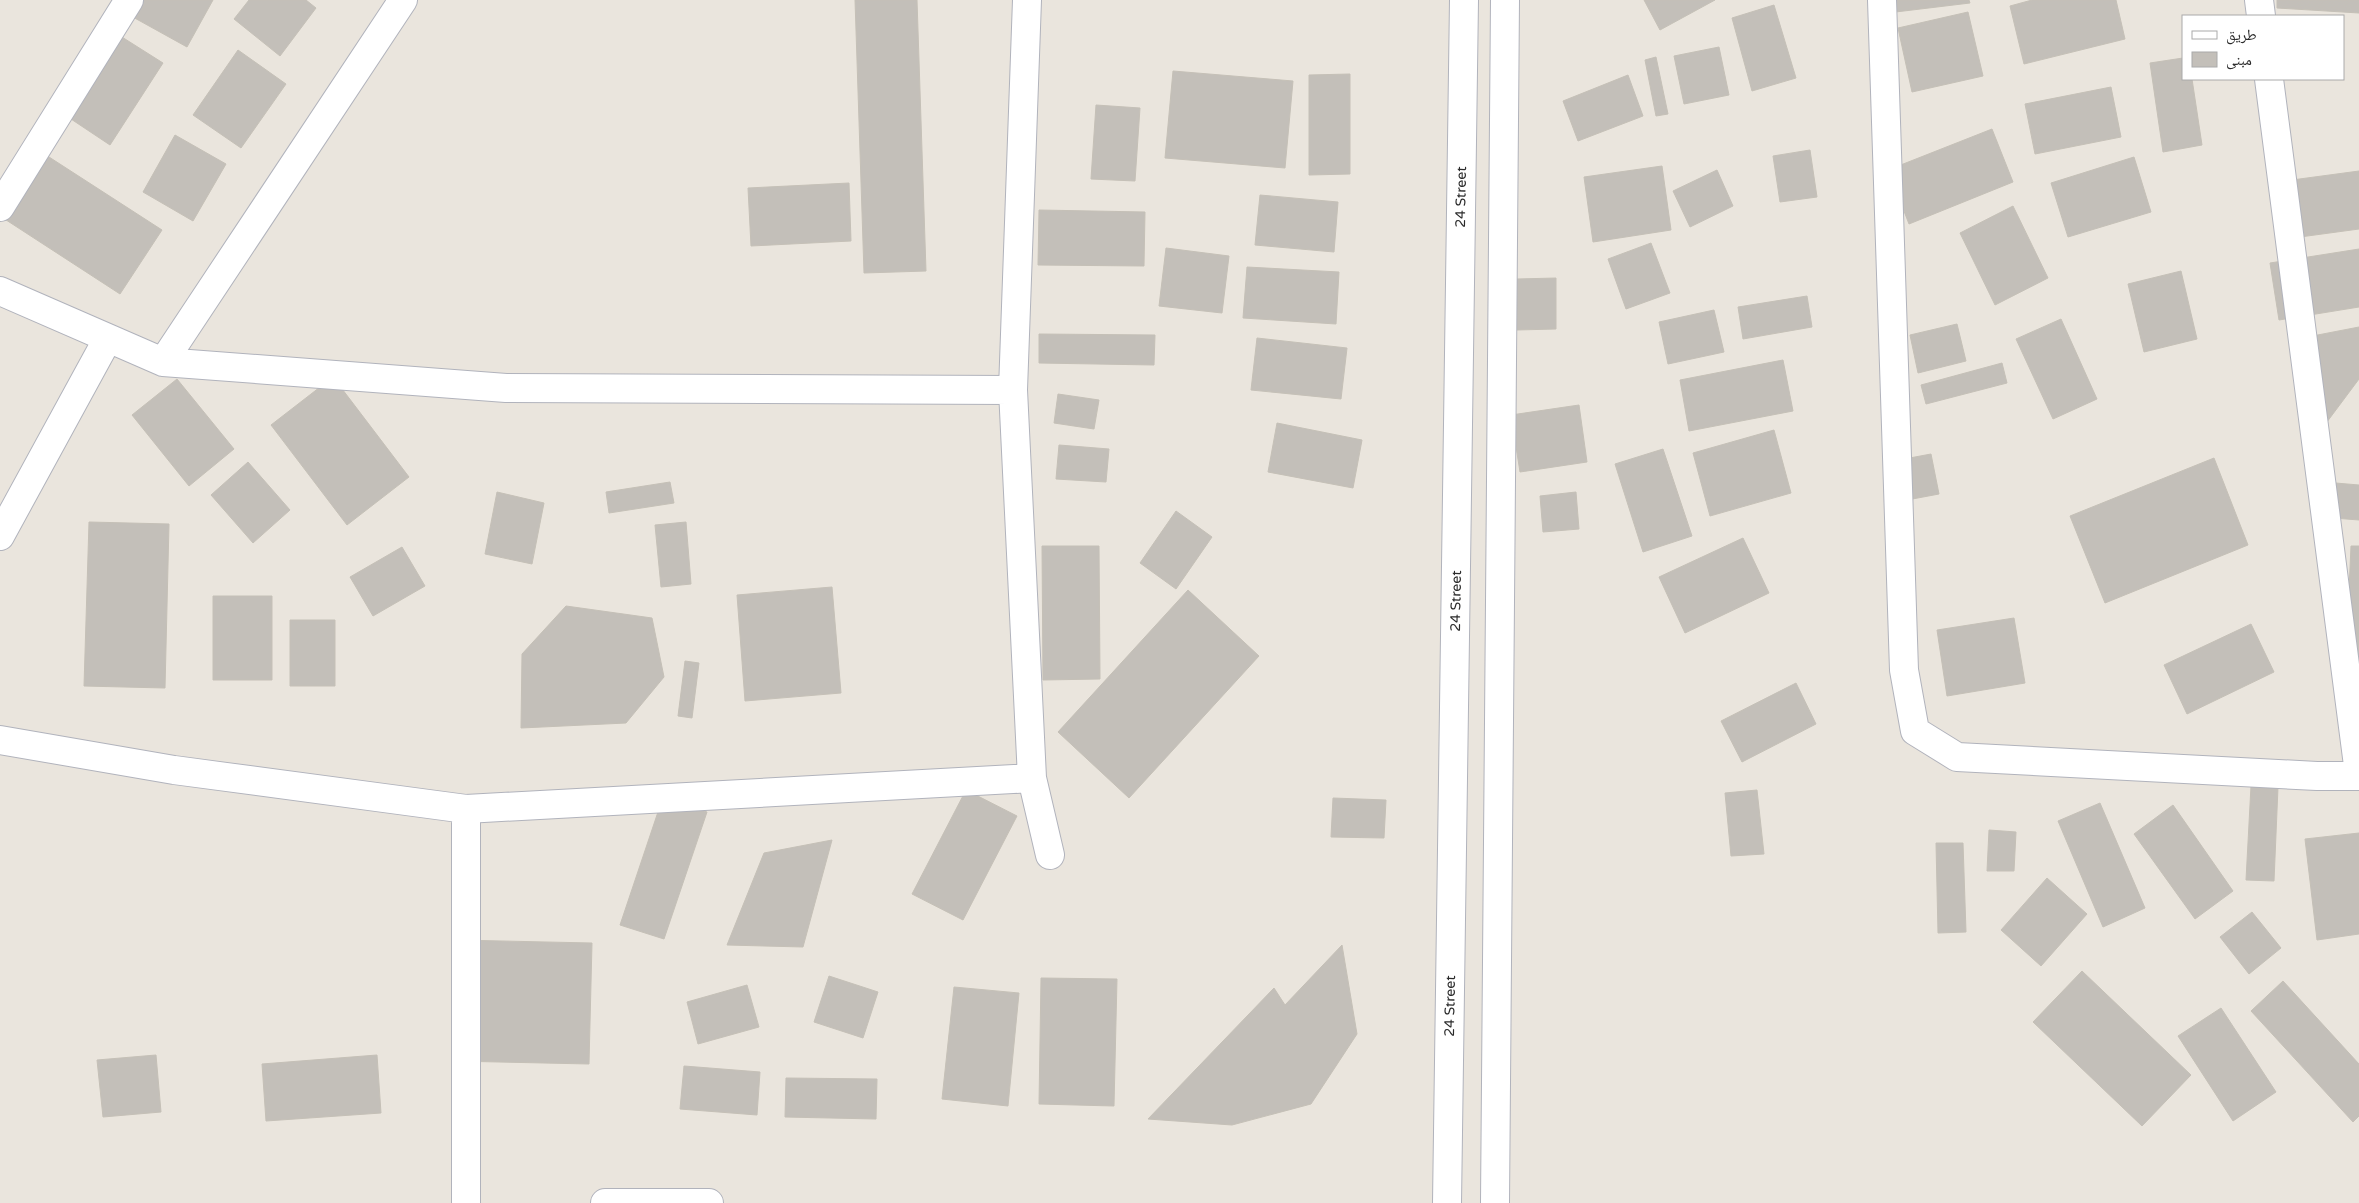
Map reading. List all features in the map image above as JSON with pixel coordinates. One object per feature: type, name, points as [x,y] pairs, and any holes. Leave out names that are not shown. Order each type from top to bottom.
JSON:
[{"type":"street","points":[[0,207],[129,0]]},
{"type":"street","points":[[163,362],[404,0]]},
{"type":"street","points":[[1027,0],[1014,390],[1032,778],[1050,855]]},
{"type":"street","name":"24 Street","points":[[1447,1203],[1464,0]]},
{"type":"street","points":[[1495,1203],[1505,0]]},
{"type":"street","points":[[1882,0],[1904,670],[1915,731],[1957,757],[2317,776],[2359,775],[2269,80]]},
{"type":"street","points":[[2259,0],[2261,15]]},
{"type":"street","points":[[0,291],[107,340],[163,362],[506,388],[1014,390]]},
{"type":"street","points":[[0,536],[107,340]]},
{"type":"street","points":[[0,740],[174,770],[466,809],[1032,778]]},
{"type":"street","points":[[466,809],[466,1203]]},
{"type":"street","points":[[605,1203],[710,1203]]},
{"type":"building","points":[[128,0],[213,0],[187,47],[122,11]]},
{"type":"building","points":[[249,0],[306,0],[316,8],[280,56],[234,19]]},
{"type":"building","points":[[855,0],[917,0],[926,271],[864,273]]},
{"type":"building","points":[[1644,0],[1715,0],[1660,30]]},
{"type":"building","points":[[1878,0],[1969,0],[1970,3],[1879,14]]},
{"type":"building","points":[[2032,0],[2116,0],[2125,39],[2024,64],[2010,6]]},
{"type":"building","points":[[2277,0],[2359,0],[2359,13],[2277,8]]},
{"type":"building","points":[[1774,5],[1796,78],[1752,91],[1732,18]]},
{"type":"building","points":[[1968,12],[1983,76],[1912,92],[1898,28]]},
{"type":"building","points":[[114,32],[163,63],[110,145],[62,113]]},
{"type":"building","points":[[1719,47],[1729,95],[1684,104],[1674,56]]},
{"type":"building","points":[[238,50],[286,84],[241,148],[193,115]]},
{"type":"building","points":[[1656,57],[1668,114],[1656,116],[1645,60]]},
{"type":"building","points":[[2182,58],[2182,80],[2192,80],[2202,145],[2163,152],[2150,63]]},
{"type":"building","points":[[1173,71],[1293,81],[1285,168],[1165,158]]},
{"type":"building","points":[[1350,74],[1350,174],[1309,175],[1309,75]]},
{"type":"building","points":[[1628,75],[1643,116],[1578,141],[1563,101]]},
{"type":"building","points":[[2111,87],[2121,137],[2035,154],[2025,104]]},
{"type":"building","points":[[1096,105],[1140,108],[1135,181],[1091,179]]},
{"type":"building","points":[[1992,129],[2013,182],[1909,224],[1888,170]]},
{"type":"building","points":[[175,135],[226,164],[193,221],[143,192]]},
{"type":"building","points":[[32,146],[162,230],[120,294],[0,216]]},
{"type":"building","points":[[1810,150],[1817,197],[1780,202],[1773,156]]},
{"type":"building","points":[[2134,157],[2151,212],[2068,237],[2051,183]]},
{"type":"building","points":[[1662,166],[1671,230],[1593,242],[1584,177]]},
{"type":"building","points":[[1717,170],[1733,206],[1690,227],[1673,191]]},
{"type":"building","points":[[2359,171],[2359,229],[2300,237],[2292,180]]},
{"type":"building","points":[[849,183],[851,241],[751,246],[748,188]]},
{"type":"building","points":[[1260,195],[1338,202],[1334,252],[1255,245]]},
{"type":"building","points":[[2013,206],[2048,278],[1995,305],[1960,233]]},
{"type":"building","points":[[1039,210],[1145,212],[1144,266],[1038,265]]},
{"type":"building","points":[[1651,243],[1670,293],[1626,309],[1608,259]]},
{"type":"building","points":[[1166,248],[1229,256],[1222,313],[1159,306]]},
{"type":"building","points":[[2359,249],[2359,307],[2279,320],[2270,263]]},
{"type":"building","points":[[1247,267],[1339,272],[1336,324],[1243,318]]},
{"type":"building","points":[[2181,271],[2197,339],[2144,352],[2128,284]]},
{"type":"building","points":[[1556,278],[1556,329],[1517,330],[1517,279]]},
{"type":"building","points":[[1807,296],[1812,327],[1743,339],[1738,307]]},
{"type":"building","points":[[1714,310],[1724,352],[1668,364],[1659,322]]},
{"type":"building","points":[[2061,319],[2097,399],[2053,419],[2016,339]]},
{"type":"building","points":[[1957,324],[1966,361],[1918,373],[1910,335]]},
{"type":"building","points":[[2359,327],[2359,379],[2312,442],[2297,339]]},
{"type":"building","points":[[1039,334],[1155,335],[1154,365],[1039,363]]},
{"type":"building","points":[[1257,338],[1347,348],[1341,399],[1251,390]]},
{"type":"building","points":[[1783,360],[1793,411],[1689,431],[1680,380]]},
{"type":"building","points":[[2002,363],[2007,383],[1926,404],[1921,385]]},
{"type":"building","points":[[333,377],[409,477],[347,525],[271,425]]},
{"type":"building","points":[[177,379],[234,449],[189,486],[132,415]]},
{"type":"building","points":[[1058,394],[1099,400],[1094,429],[1054,423]]},
{"type":"building","points":[[1579,405],[1587,462],[1520,472],[1511,415]]},
{"type":"building","points":[[1277,423],[1362,440],[1353,488],[1268,472]]},
{"type":"building","points":[[1774,430],[1791,493],[1710,516],[1693,453]]},
{"type":"building","points":[[1059,445],[1109,449],[1106,482],[1056,479]]},
{"type":"building","points":[[1663,449],[1692,536],[1643,552],[1615,464]]},
{"type":"building","points":[[1931,454],[1939,494],[1907,500],[1899,460]]},
{"type":"building","points":[[2214,458],[2248,545],[2105,603],[2070,516]]},
{"type":"building","points":[[248,462],[290,510],[253,543],[211,495]]},
{"type":"building","points":[[670,482],[674,503],[609,513],[606,492]]},
{"type":"building","points":[[2324,482],[2359,485],[2359,520],[2321,517]]},
{"type":"building","points":[[497,492],[544,503],[532,564],[485,554]]},
{"type":"building","points":[[1576,492],[1579,529],[1543,532],[1540,496]]},
{"type":"building","points":[[1176,511],[1212,537],[1176,589],[1140,563]]},
{"type":"building","points":[[89,522],[169,524],[165,688],[84,686]]},
{"type":"building","points":[[686,522],[691,584],[661,587],[655,525]]},
{"type":"building","points":[[1743,538],[1769,593],[1685,633],[1659,577]]},
{"type":"building","points":[[1042,546],[1099,546],[1100,679],[1043,680]]},
{"type":"building","points":[[2351,546],[2359,546],[2359,657],[2346,656]]},
{"type":"building","points":[[402,547],[425,586],[373,616],[350,577]]},
{"type":"building","points":[[832,587],[841,693],[745,701],[737,595]]},
{"type":"building","points":[[1188,590],[1259,656],[1129,798],[1058,732]]},
{"type":"building","points":[[213,596],[272,596],[272,680],[213,680]]},
{"type":"building","points":[[566,606],[652,618],[664,677],[626,723],[521,728],[522,654]]},
{"type":"building","points":[[2014,618],[2025,683],[1947,696],[1937,630]]},
{"type":"building","points":[[290,620],[335,620],[335,686],[290,686]]},
{"type":"building","points":[[2251,624],[2274,672],[2187,714],[2164,665]]},
{"type":"building","points":[[685,661],[699,663],[692,718],[678,716]]},
{"type":"building","points":[[1796,683],[1816,724],[1742,762],[1721,721]]},
{"type":"building","points":[[2251,786],[2278,787],[2274,881],[2246,880]]},
{"type":"building","points":[[966,790],[1017,816],[963,920],[912,894]]},
{"type":"building","points":[[1757,790],[1764,854],[1731,856],[1725,793]]},
{"type":"building","points":[[663,797],[707,812],[664,939],[620,925]]},
{"type":"building","points":[[1333,798],[1386,800],[1384,838],[1331,837]]},
{"type":"building","points":[[2100,803],[2145,908],[2103,927],[2058,821]]},
{"type":"building","points":[[2173,805],[2233,891],[2195,919],[2134,834]]},
{"type":"building","points":[[1989,830],[2016,832],[2014,871],[1987,871]]},
{"type":"building","points":[[2359,833],[2359,934],[2317,940],[2305,839]]},
{"type":"building","points":[[832,840],[803,947],[727,945],[764,853]]},
{"type":"building","points":[[1936,843],[1963,843],[1966,932],[1938,933]]},
{"type":"building","points":[[2047,878],[2087,914],[2041,966],[2001,930]]},
{"type":"building","points":[[2252,912],[2281,948],[2249,974],[2220,937]]},
{"type":"building","points":[[457,940],[592,943],[589,1064],[454,1061]]},
{"type":"building","points":[[1342,945],[1357,1034],[1311,1104],[1232,1125],[1148,1119],[1274,988],[1285,1005]]},
{"type":"building","points":[[2082,971],[2191,1075],[2142,1126],[2033,1022]]},
{"type":"building","points":[[829,976],[878,992],[863,1038],[814,1022]]},
{"type":"building","points":[[1041,978],[1117,979],[1114,1106],[1039,1104]]},
{"type":"building","points":[[2283,981],[2359,1064],[2359,1116],[2353,1122],[2251,1011]]},
{"type":"building","points":[[747,985],[759,1027],[698,1044],[687,1002]]},
{"type":"building","points":[[954,987],[1019,993],[1008,1106],[942,1099]]},
{"type":"building","points":[[2221,1008],[2276,1092],[2233,1121],[2178,1036]]},
{"type":"building","points":[[156,1055],[161,1112],[103,1117],[97,1060]]},
{"type":"building","points":[[377,1055],[381,1113],[266,1121],[262,1064]]},
{"type":"building","points":[[684,1066],[760,1072],[757,1115],[680,1109]]},
{"type":"building","points":[[786,1078],[877,1079],[876,1119],[785,1117]]}]
